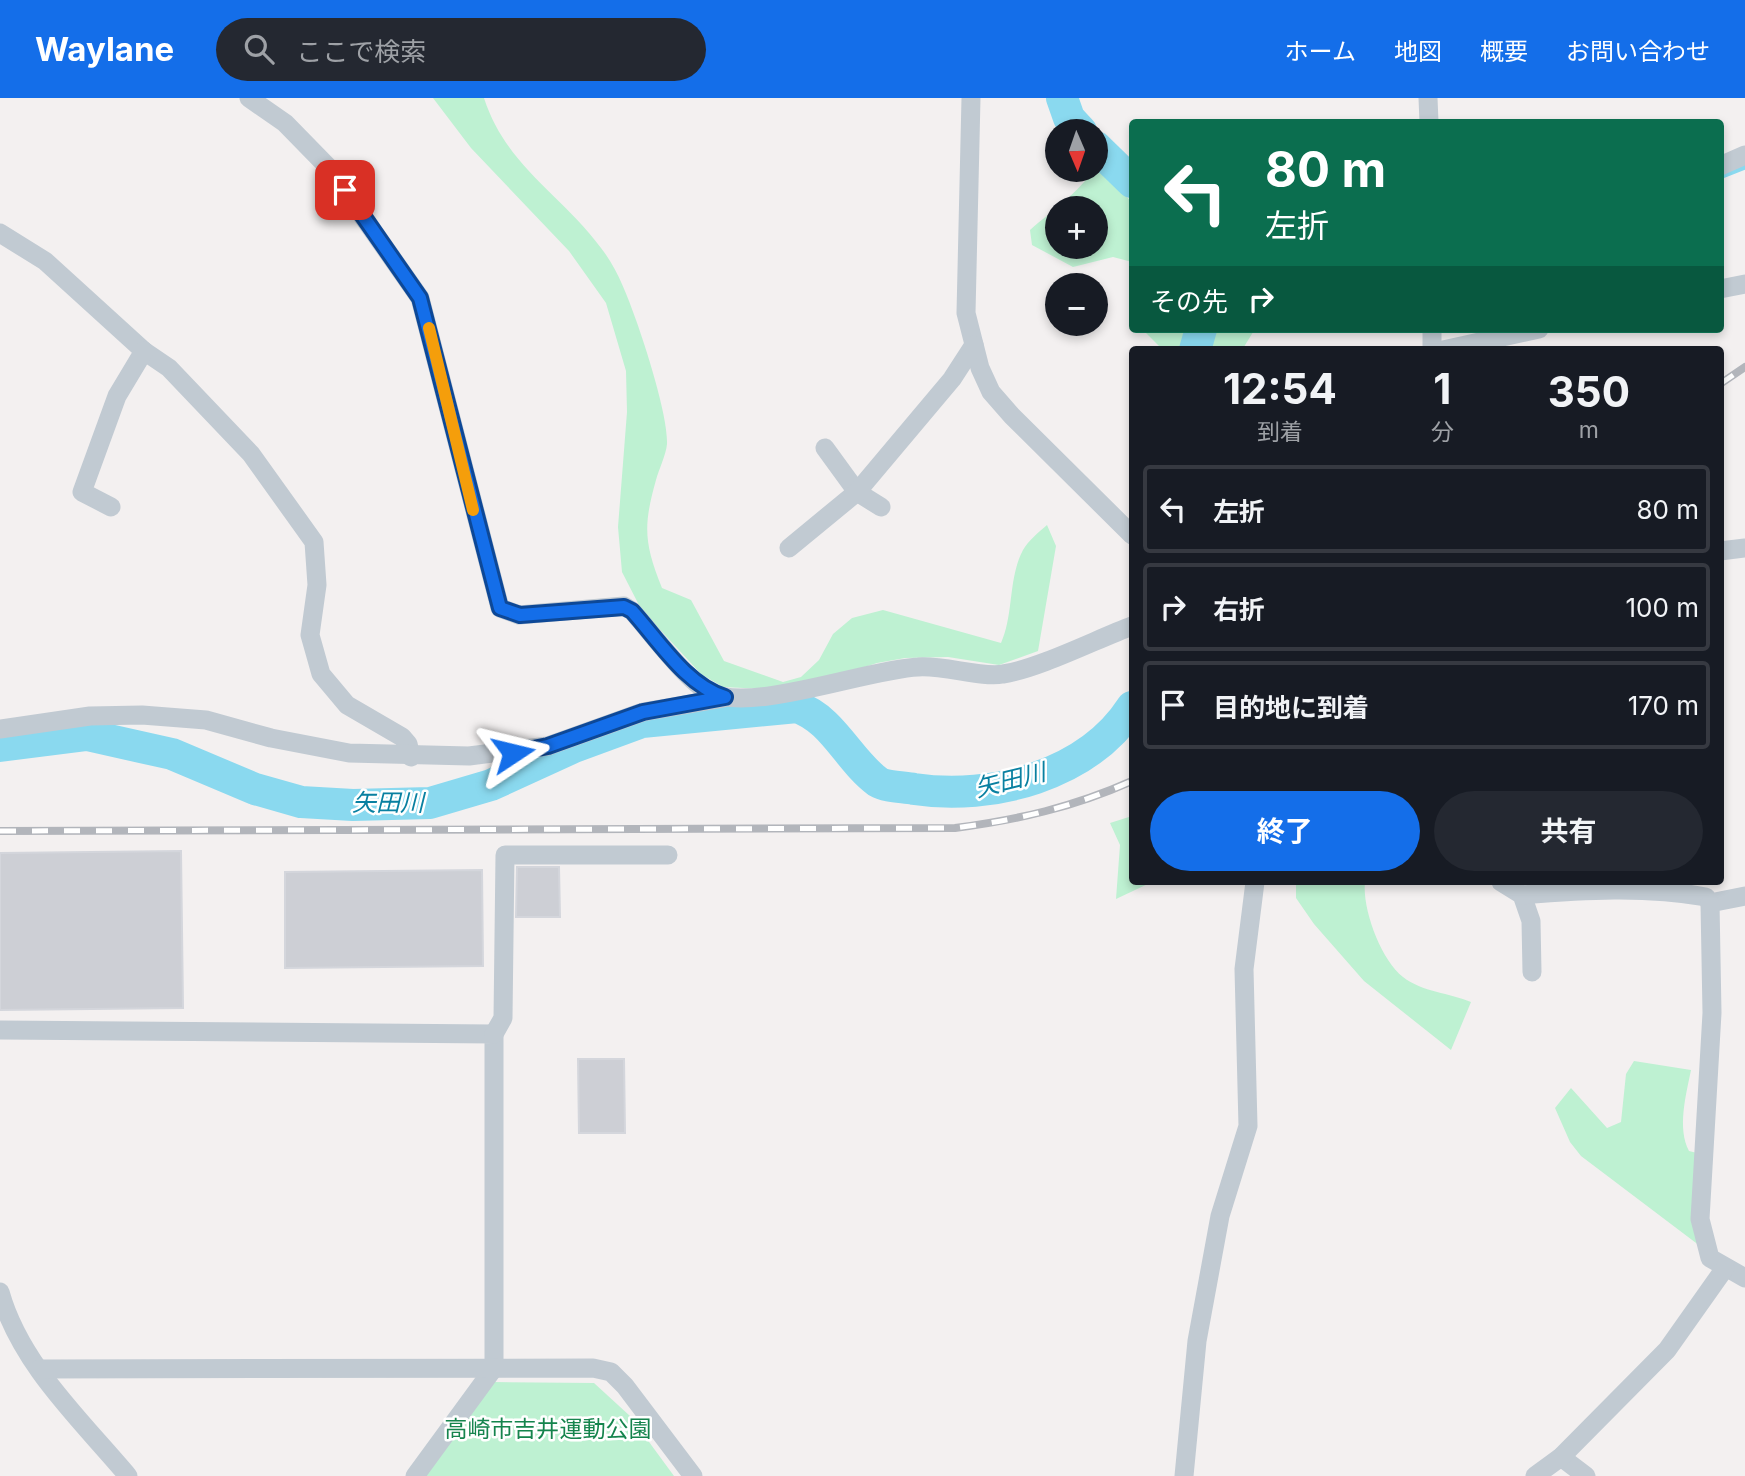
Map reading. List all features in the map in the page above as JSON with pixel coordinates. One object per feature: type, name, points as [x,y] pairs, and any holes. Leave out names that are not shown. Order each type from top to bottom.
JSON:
[{"type":"street","points":[[249,98],[285,123],[329,168],[420,298],[500,608],[520,615],[624,607],[632,611],[696,682],[709,692],[725,697]]},
{"type":"street","points":[[971,98],[967,313],[974,345],[991,391],[1129,532]]},
{"type":"street","points":[[1429,98],[1429,119]]},
{"type":"street","points":[[1724,164],[1745,155]]},
{"type":"street","points":[[0,233],[45,261],[144,351],[169,368],[221,420],[310,532],[317,561],[310,635],[321,674],[347,705],[402,737],[408,744],[411,757]]},
{"type":"street","points":[[1724,288],[1745,284]]},
{"type":"street","points":[[1461,346],[1521,333]]},
{"type":"street","points":[[789,548],[857,492],[952,379],[974,345]]},
{"type":"street","points":[[111,507],[82,492],[117,396],[144,351]]},
{"type":"street","points":[[825,448],[857,492],[881,508]]},
{"type":"street","points":[[1724,551],[1745,548]]},
{"type":"street","points":[[0,729],[90,716],[142,715],[206,720],[271,738],[349,753],[469,757],[548,746],[643,712],[725,697],[811,690],[861,676],[918,667],[1000,675],[1129,626]]},
{"type":"street","points":[[415,1476],[494,1368],[494,1034],[503,1018],[505,855],[668,855]]},
{"type":"street","points":[[1184,1476],[1197,1341],[1220,1216],[1248,1126],[1244,969],[1255,885]]},
{"type":"street","points":[[1506,885],[1522,895],[1575,890],[1675,891],[1706,897],[1710,903],[1712,1013],[1700,1219],[1710,1258],[1745,1278]]},
{"type":"street","points":[[1522,895],[1531,921],[1532,972]]},
{"type":"street","points":[[1710,903],[1745,897]]},
{"type":"street","points":[[0,1030],[494,1034]]},
{"type":"street","points":[[1535,1476],[1561,1457],[1667,1350],[1725,1268]]},
{"type":"street","points":[[0,1292],[8,1320],[40,1369],[128,1476]]},
{"type":"street","points":[[40,1369],[593,1368],[611,1372],[625,1386],[693,1476]]},
{"type":"street","points":[[1561,1457],[1586,1476]]},
{"type":"green space","points":[[433,98],[484,98],[506,143],[585,229],[617,273],[645,347],[666,432],[667,444],[647,523],[652,559],[662,588],[691,600],[724,661],[783,682],[801,677],[819,660],[833,634],[852,618],[883,610],[1001,643],[1008,620],[1018,561],[1028,543],[1047,525],[1056,546],[1038,651],[999,665],[948,657],[905,658],[877,663],[807,686],[781,690],[723,687],[701,674],[641,609],[622,572],[618,527],[627,412],[626,371],[606,303],[569,251],[471,148]]},
{"type":"green space","points":[[1108,174],[1129,199],[1129,261],[1108,258],[1108,196],[1070,196],[1084,182],[1108,182]]},
{"type":"green space","points":[[1045,217],[1045,252],[1032,245],[1030,230]]},
{"type":"green space","points":[[1058,259],[1105,259],[1073,267]]},
{"type":"green space","points":[[1146,333],[1253,333],[1244,346],[1159,346]]},
{"type":"green space","points":[[1129,817],[1129,885],[1146,885],[1116,899],[1120,845],[1110,823]]},
{"type":"green space","points":[[1296,885],[1365,885],[1367,906],[1375,933],[1387,959],[1395,969],[1419,986],[1471,1002],[1451,1050],[1364,981],[1314,924],[1296,898]]},
{"type":"green space","points":[[1634,1061],[1691,1070],[1683,1122],[1685,1142],[1689,1151],[1713,1157],[1704,1195],[1704,1249],[1581,1156],[1570,1142],[1555,1108],[1571,1088],[1607,1128],[1621,1122],[1626,1074]]},
{"type":"green space","name":"高崎市吉井運動公園","points":[[494,1382],[594,1383],[630,1416],[674,1476],[423,1476]]},
{"type":"building","points":[[181,851],[183,1008],[0,1010],[0,853]]},
{"type":"building","points":[[517,867],[559,867],[560,917],[516,917]]},
{"type":"building","points":[[482,870],[483,966],[285,968],[285,872]]},
{"type":"building","points":[[578,1059],[624,1059],[625,1133],[579,1133]]},
{"type":"waterway","name":"矢田川","points":[[1062,98],[1070,119]]},
{"type":"waterway","name":"矢田川","points":[[1108,159],[1129,179]]},
{"type":"waterway","points":[[1724,175],[1745,167]]},
{"type":"waterway","name":"矢田川","points":[[1196,346],[1200,333]]},
{"type":"waterway","name":"矢田川","points":[[0,746],[87,735],[172,754],[255,789],[301,802],[353,805],[430,803],[491,785],[574,747],[642,722],[797,707],[810,713],[831,730],[867,773],[881,784],[944,792],[1006,786],[1036,778],[1064,766],[1113,731],[1129,711]]},
{"type":"railway","points":[[1724,381],[1745,367]]},
{"type":"railway","points":[[0,831],[955,828],[1045,811],[1129,782]]},
{"type":"slow traffic","points":[[429,328],[473,510]]},
{"type":"route","points":[[345,190],[408,277],[420,298],[495,598],[500,608],[520,615],[624,607],[632,611],[696,682],[709,692],[725,697],[643,712],[548,746],[513,753]]}]
